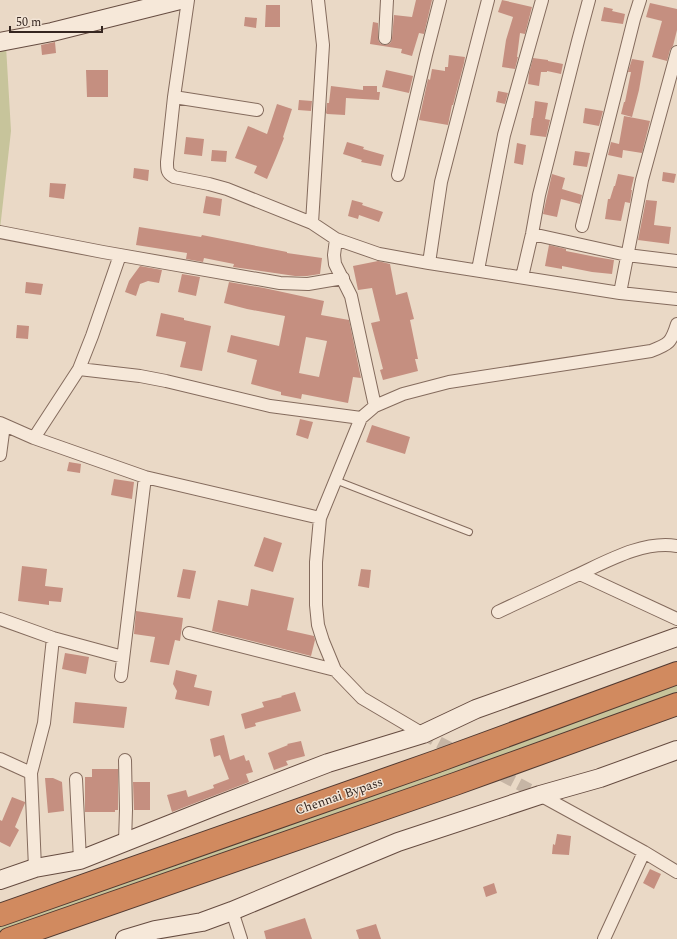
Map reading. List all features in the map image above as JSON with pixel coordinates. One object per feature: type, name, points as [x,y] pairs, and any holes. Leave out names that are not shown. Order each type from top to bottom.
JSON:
[{"type":"highway","name":"Chennai Bypass","points":[[0,915],[435,762],[677,673]]},
{"type":"highway","name":"Chennai Bypass","points":[[9,939],[456,784],[677,704]]},
{"type":"street","points":[[0,42],[52,32],[156,3],[180,0]]},
{"type":"street","points":[[188,0],[174,97],[167,162],[169,174],[174,177],[227,189],[312,223],[336,240],[379,254],[620,293],[677,299]]},
{"type":"street","points":[[312,223],[323,45],[318,0]]},
{"type":"street","points":[[385,38],[387,0]]},
{"type":"street","points":[[398,175],[440,0]]},
{"type":"street","points":[[429,262],[441,182],[488,0]]},
{"type":"street","points":[[478,270],[504,135],[542,0]]},
{"type":"street","points":[[522,277],[540,195],[589,0]]},
{"type":"street","points":[[582,226],[640,0]]},
{"type":"street","points":[[620,293],[642,180],[677,52]]},
{"type":"street","points":[[174,97],[257,110]]},
{"type":"street","points":[[0,232],[120,255],[280,282],[308,284],[343,278]]},
{"type":"street","points":[[532,234],[627,255],[677,261]]},
{"type":"street","points":[[336,240],[334,255],[335,264],[351,296],[375,406]]},
{"type":"street","points":[[34,438],[79,369],[120,255]]},
{"type":"street","points":[[423,734],[362,698],[335,670],[318,625],[316,605],[316,562],[320,518],[361,418],[375,406],[403,394],[449,382],[650,351],[666,346],[674,336],[677,324]]},
{"type":"street","points":[[79,369],[140,376],[166,381],[270,406],[361,418]]},
{"type":"street","points":[[0,455],[2,424],[34,438],[145,478],[320,518]]},
{"type":"street","points":[[121,676],[145,478]]},
{"type":"street","points":[[498,612],[621,555],[647,546],[668,544],[677,546]]},
{"type":"street","points":[[580,574],[677,619]]},
{"type":"street","points":[[0,619],[53,638],[123,657]]},
{"type":"street","points":[[189,633],[335,670]]},
{"type":"street","points":[[35,868],[31,773],[44,723],[53,638]]},
{"type":"street","points":[[0,880],[35,868],[80,860],[209,808],[328,763],[423,734],[476,709],[677,638]]},
{"type":"street","points":[[125,939],[157,935],[202,922],[398,842],[540,795],[600,778],[677,750]]},
{"type":"street","points":[[0,759],[31,773]]},
{"type":"street","points":[[124,760],[126,810],[125,842]]},
{"type":"street","points":[[76,779],[80,860]]},
{"type":"street","points":[[540,795],[644,852],[677,872]]},
{"type":"street","points":[[604,939],[644,852]]},
{"type":"street","points":[[232,911],[241,939]]},
{"type":"lane","points":[[335,480],[469,532]]},
{"type":"shaded area","points":[[6,46],[11,131],[0,229],[0,48]]},
{"type":"shaded area","points":[[677,680],[677,696],[0,937],[0,923]]},
{"type":"building","points":[[416,0],[432,0],[424,34],[419,33],[412,56],[401,53],[402,49],[370,44],[373,22],[378,23],[379,42],[384,45],[389,44],[392,38],[394,15],[412,17]]},
{"type":"building","points":[[502,0],[532,7],[525,34],[520,33],[518,57],[515,69],[502,67],[506,40],[513,17],[498,12]]},
{"type":"building","points":[[650,3],[677,9],[677,30],[667,61],[652,57],[662,21],[646,17]]},
{"type":"building","points":[[266,5],[280,5],[280,27],[265,27]]},
{"type":"building","points":[[604,7],[613,9],[612,11],[625,14],[623,24],[601,21]]},
{"type":"building","points":[[245,17],[257,18],[256,28],[244,26]]},
{"type":"building","points":[[55,42],[56,53],[42,55],[41,45]]},
{"type":"building","points":[[449,55],[465,57],[448,125],[419,120],[428,79],[430,80],[432,69],[445,71],[445,67],[448,67]]},
{"type":"building","points":[[533,58],[563,64],[561,74],[547,71],[541,72],[539,86],[528,84]]},
{"type":"building","points":[[632,59],[644,61],[632,117],[621,114],[631,72],[628,72]]},
{"type":"building","points":[[86,70],[108,70],[108,97],[87,97]]},
{"type":"building","points":[[386,70],[413,76],[409,93],[382,87]]},
{"type":"building","points":[[331,86],[363,90],[363,86],[377,86],[377,92],[380,92],[379,100],[346,98],[345,115],[327,114],[327,103],[329,103]]},
{"type":"building","points":[[498,91],[508,93],[505,104],[496,102]]},
{"type":"building","points":[[299,100],[312,101],[311,111],[298,110]]},
{"type":"building","points":[[535,101],[548,103],[545,119],[550,120],[546,137],[530,135]]},
{"type":"building","points":[[277,104],[292,109],[283,137],[284,138],[267,179],[254,173],[257,166],[235,158],[248,126],[267,134]]},
{"type":"building","points":[[585,108],[603,111],[599,126],[583,123]]},
{"type":"building","points":[[624,116],[650,121],[642,153],[623,150],[622,158],[608,155],[611,142],[619,144]]},
{"type":"building","points":[[186,137],[204,139],[202,156],[184,154]]},
{"type":"building","points":[[347,142],[364,147],[363,149],[384,155],[381,166],[361,162],[362,160],[343,154]]},
{"type":"building","points":[[517,143],[526,145],[523,165],[514,163]]},
{"type":"building","points":[[212,150],[227,151],[226,162],[211,161]]},
{"type":"building","points":[[575,151],[590,153],[587,167],[573,165]]},
{"type":"building","points":[[134,168],[149,170],[148,181],[133,178]]},
{"type":"building","points":[[663,172],[676,174],[674,183],[662,181]]},
{"type":"building","points":[[552,174],[565,178],[562,189],[582,195],[580,204],[561,199],[557,217],[543,214]]},
{"type":"building","points":[[618,174],[634,177],[630,203],[625,202],[621,221],[605,219],[608,199],[610,199]]},
{"type":"building","points":[[50,183],[66,184],[64,199],[49,197]]},
{"type":"building","points":[[206,196],[222,199],[220,216],[203,213]]},
{"type":"building","points":[[352,200],[383,212],[379,222],[359,215],[358,219],[348,216]]},
{"type":"building","points":[[646,200],[657,201],[654,225],[671,227],[669,244],[638,240]]},
{"type":"building","points":[[139,227],[201,237],[202,235],[287,253],[322,258],[320,274],[295,276],[233,267],[234,264],[204,258],[203,262],[186,259],[187,253],[136,245]]},
{"type":"building","points":[[549,245],[566,249],[566,251],[614,260],[612,274],[562,266],[562,269],[545,266]]},
{"type":"building","points":[[378,261],[390,264],[396,295],[407,292],[414,319],[410,320],[418,359],[415,359],[418,371],[383,380],[380,370],[383,369],[371,323],[380,321],[372,288],[358,290],[353,266]]},
{"type":"building","points":[[140,266],[162,270],[159,283],[148,281],[140,284],[136,296],[125,292],[129,281]]},
{"type":"building","points":[[182,274],[200,277],[196,296],[178,292]]},
{"type":"building","points":[[26,282],[43,284],[41,295],[25,293]]},
{"type":"building","points":[[229,282],[324,301],[321,315],[349,320],[361,378],[353,377],[348,403],[302,394],[301,399],[281,395],[281,392],[251,384],[257,360],[227,352],[231,335],[279,346],[285,316],[224,303]],"holes":[[[306,337],[327,341],[319,377],[299,373]]]},
{"type":"building","points":[[161,313],[211,326],[202,371],[180,367],[186,342],[156,336]]},
{"type":"building","points":[[17,325],[29,326],[28,339],[16,338]]},
{"type":"building","points":[[300,419],[313,422],[308,439],[296,435]]},
{"type":"building","points":[[372,425],[410,437],[405,454],[366,442]]},
{"type":"building","points":[[69,462],[81,464],[80,473],[67,471]]},
{"type":"building","points":[[114,479],[134,482],[132,499],[111,495]]},
{"type":"building","points":[[264,537],[282,543],[273,572],[254,566]]},
{"type":"building","points":[[22,566],[47,569],[45,586],[63,588],[61,602],[49,601],[49,605],[18,601]]},
{"type":"building","points":[[183,569],[196,571],[190,599],[177,597]]},
{"type":"building","points":[[361,569],[371,570],[369,588],[358,586]]},
{"type":"building","points":[[251,589],[294,598],[287,630],[314,636],[315,640],[311,656],[212,631],[218,600],[248,606]]},
{"type":"building","points":[[136,611],[183,618],[180,641],[175,640],[169,665],[150,662],[155,637],[134,634]]},
{"type":"building","points":[[65,653],[89,657],[86,674],[62,669]]},
{"type":"building","points":[[176,670],[197,675],[194,687],[212,691],[209,706],[175,699],[177,691],[173,684]]},
{"type":"building","points":[[295,692],[301,711],[255,723],[256,726],[245,729],[241,714],[264,707],[262,702]]},
{"type":"building","points":[[75,702],[127,707],[124,728],[73,723]]},
{"type":"building","points":[[224,735],[230,760],[244,755],[246,761],[249,760],[253,772],[246,774],[249,782],[172,812],[167,795],[186,790],[188,797],[214,788],[213,785],[229,779],[220,755],[214,757],[210,739]]},
{"type":"building","points":[[301,741],[305,756],[286,761],[288,765],[274,770],[268,753],[288,745],[287,744]]},
{"type":"building","points":[[92,769],[118,769],[118,810],[115,810],[115,812],[85,812],[85,777],[92,777]]},
{"type":"building","points":[[45,778],[53,778],[62,782],[64,811],[48,813]]},
{"type":"building","points":[[133,782],[150,782],[150,810],[134,810]]},
{"type":"building","points":[[12,797],[25,803],[15,827],[19,830],[10,847],[0,842],[0,820],[2,821]]},
{"type":"building","points":[[557,834],[571,836],[569,855],[552,854],[553,844],[555,845]]},
{"type":"building","points":[[650,869],[661,874],[654,889],[643,883]]},
{"type":"building","points":[[494,883],[497,893],[486,897],[483,887]]},
{"type":"building","points":[[305,918],[312,939],[266,939],[264,931]]},
{"type":"building","points":[[376,924],[381,939],[359,939],[356,930]]},
{"type":"tunnel","points":[[423,734],[540,795]]}]
